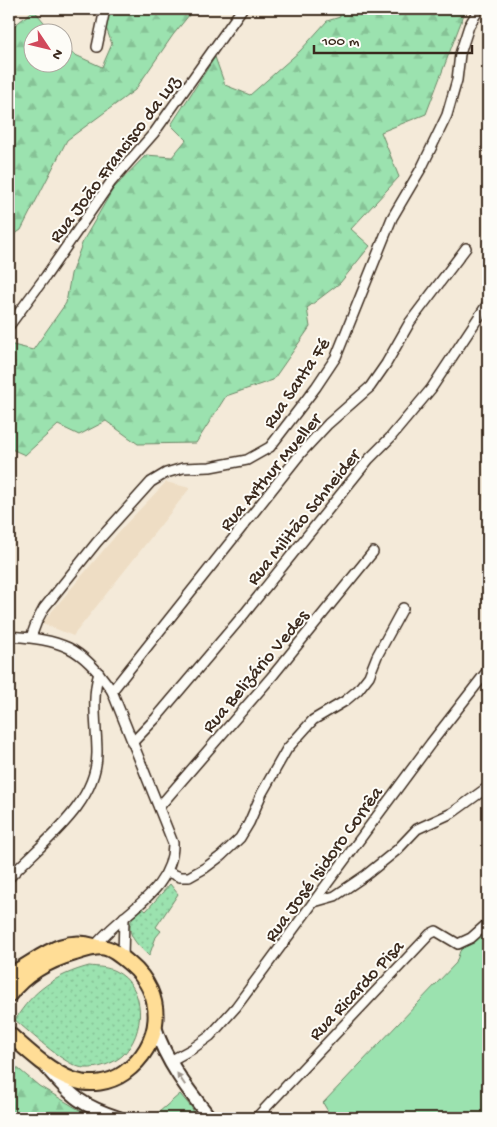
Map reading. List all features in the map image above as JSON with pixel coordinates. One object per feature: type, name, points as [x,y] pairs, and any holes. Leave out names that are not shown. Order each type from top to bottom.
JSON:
[{"type":"main road","points":[[9,975],[32,960],[59,947],[75,942],[84,942],[110,949],[137,969],[151,990],[156,1013],[155,1027],[145,1053],[132,1067],[120,1076],[107,1082],[86,1083],[63,1076],[38,1059],[9,1034]]},
{"type":"main road","points":[[9,994],[28,976],[47,964],[95,946]]},
{"type":"main road","points":[[155,1027],[178,1077],[210,1118]]},
{"type":"main road","points":[[38,1059],[69,1093],[83,1104],[119,1118]]},
{"type":"street","points":[[97,47],[105,9]]},
{"type":"street","name":"Rua João Francisco da Luz","points":[[9,326],[111,182],[154,133],[242,9]]},
{"type":"street","name":"Rua Santa Fé","points":[[32,638],[37,621],[44,608],[97,542],[151,482],[166,473],[183,468],[210,467],[247,460],[263,452],[270,447],[316,387],[336,357],[392,218],[422,167],[447,115],[457,80],[460,54],[469,26],[479,9]]},
{"type":"street","name":"Rua Arthur Mueller","points":[[112,691],[301,453],[328,424],[370,387],[386,364],[410,322],[466,248]]},
{"type":"street","name":"Rua Militão Schneider","points":[[132,743],[156,718],[245,613],[369,459],[390,438],[431,389],[488,303]]},
{"type":"street","name":"Rua Belizário Vedes","points":[[159,807],[274,674],[373,552]]},
{"type":"street","points":[[168,872],[180,877],[189,877],[221,856],[240,838],[262,793],[287,749],[313,720],[345,701],[364,683],[403,608]]},
{"type":"street","points":[[9,636],[32,638],[68,646],[99,673],[112,691],[173,843],[174,856],[168,872],[160,884],[106,933],[95,946]]},
{"type":"street","name":"Rua José Isidoro Corrêa","points":[[170,1061],[210,1036],[236,1007],[430,743],[488,670]]},
{"type":"street","points":[[9,878],[82,801],[94,777],[97,755],[95,685],[99,673]]},
{"type":"street","points":[[314,902],[335,896],[366,875],[397,850],[417,829],[452,813],[488,788]]},
{"type":"street","points":[[123,958],[124,918]]},
{"type":"street","name":"Rua Ricardo Pisa","points":[[256,1118],[430,934],[436,931],[458,944],[471,938],[488,923]]},
{"type":"shaded area","points":[[166,482],[190,488],[73,636],[42,623],[123,527]]},
{"type":"green space","points":[[108,9],[194,9],[173,35],[135,90],[67,140],[21,230],[9,238],[9,30],[34,10],[44,22],[22,22],[22,72],[72,72],[72,53],[102,67],[112,44],[105,25]]},
{"type":"green space","points":[[338,9],[466,9],[426,114],[381,132],[399,177],[351,229],[370,246],[340,283],[307,308],[310,327],[273,380],[226,396],[196,443],[138,444],[106,421],[79,435],[58,425],[25,455],[9,448],[9,373],[15,362],[9,349],[9,344],[33,350],[66,303],[71,274],[83,241],[113,189],[146,155],[172,157],[186,140],[171,125],[215,57],[225,85],[250,95],[300,51],[327,21],[340,17]]},
{"type":"green space","points":[[170,884],[178,894],[156,927],[161,931],[156,937],[149,956],[132,936],[130,932],[131,921],[141,907],[146,911]]},
{"type":"green space","points":[[488,922],[488,1118],[332,1118],[323,1103],[456,963],[460,951]]},
{"type":"green space","points":[[89,966],[103,967],[115,971],[125,978],[133,988],[138,999],[140,1011],[136,1036],[122,1056],[107,1064],[88,1068],[79,1067],[63,1059],[15,1020],[22,1009],[46,985],[66,974]]},
{"type":"green space","points":[[9,1061],[39,1086],[93,1118],[22,1118],[9,1110]]},
{"type":"green space","points":[[180,1094],[192,1108],[196,1118],[152,1118]]}]
